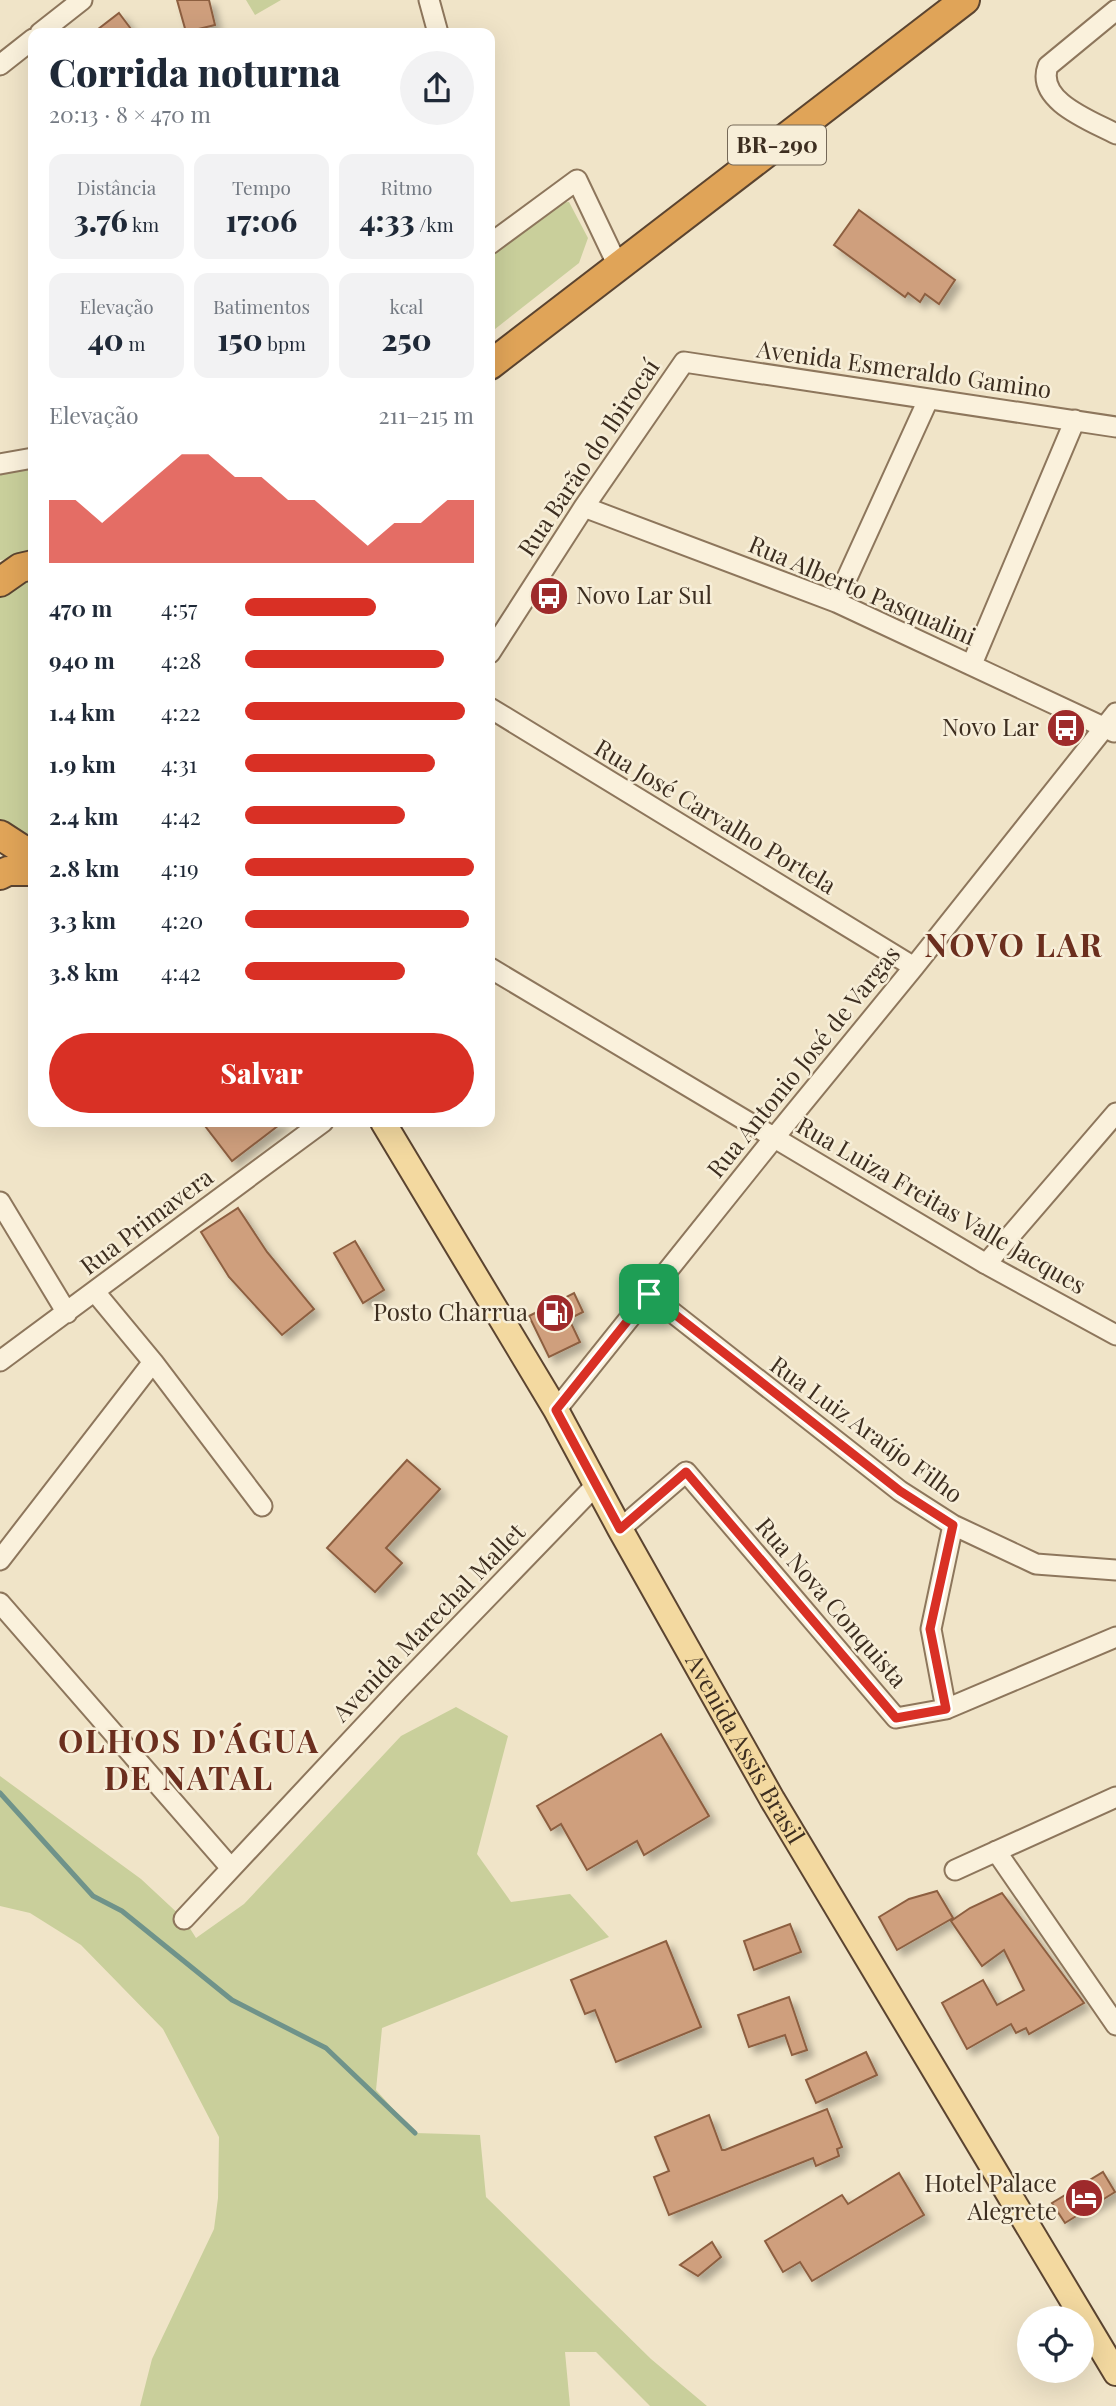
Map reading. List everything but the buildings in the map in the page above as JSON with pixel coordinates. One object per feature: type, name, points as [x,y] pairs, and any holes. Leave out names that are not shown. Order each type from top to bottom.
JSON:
[{"type":"highway","name":"BR-290","points":[[495,361],[965,0]]},
{"type":"highway","points":[[0,582],[20,568],[28,566]]},
{"type":"highway","points":[[0,835],[28,852]]},
{"type":"highway","points":[[0,874],[28,870]]},
{"type":"main road","name":"Avenida Assis Brasil","points":[[386,1127],[556,1410],[772,1799],[1116,2373]]},
{"type":"street","points":[[46,28],[82,0]]},
{"type":"street","points":[[429,0],[437,28]]},
{"type":"street","points":[[1116,10],[1048,66],[1044,75],[1055,100],[1116,134]]},
{"type":"street","points":[[0,65],[28,43]]},
{"type":"street","points":[[495,238],[577,180],[618,266]]},
{"type":"street","name":"Avenida Esmeraldo Gamino","points":[[684,362],[1116,427]]},
{"type":"street","name":"Rua Barão do Ibirocaí","points":[[495,645],[584,507],[684,362]]},
{"type":"street","points":[[836,602],[928,400]]},
{"type":"street","points":[[972,664],[1075,420]]},
{"type":"street","points":[[0,464],[28,459]]},
{"type":"street","name":"Rua Alberto Pasqualini","points":[[584,507],[836,602],[1112,724]]},
{"type":"street","name":"Rua José Carvalho Portela","points":[[495,711],[914,967]]},
{"type":"street","name":"Rua Antonio José de Vargas","points":[[556,1410],[1112,724]]},
{"type":"street","name":"Rua Luiza Freitas Valle Jacques","points":[[495,971],[986,1264],[1116,1335]]},
{"type":"street","points":[[986,1264],[1116,1113]]},
{"type":"street","name":"Rua Primavera","points":[[0,1361],[316,1127]]},
{"type":"street","points":[[0,1202],[67,1313]]},
{"type":"street","points":[[95,1292],[153,1362],[262,1506]]},
{"type":"street","name":"Rua Luiz Araújo Filho","points":[[649,1294],[900,1491],[953,1525],[1036,1564],[1116,1570]]},
{"type":"street","points":[[0,1560],[153,1362]]},
{"type":"street","name":"Rua Nova Conquista","points":[[620,1529],[686,1472],[896,1718],[946,1709],[1116,1637]]},
{"type":"street","name":"Avenida Marechal Mallet","points":[[184,1919],[230,1867],[596,1485]]},
{"type":"street","points":[[946,1709],[930,1629],[953,1525]]},
{"type":"street","points":[[0,1603],[230,1867]]},
{"type":"street","points":[[955,1870],[1116,1797]]},
{"type":"street","points":[[996,1852],[1116,2025]]},
{"type":"green space","points":[[246,0],[281,0],[255,15]]},
{"type":"green space","points":[[569,202],[588,238],[579,263],[495,329],[495,250],[556,203]]},
{"type":"green space","points":[[28,470],[28,555],[14,559],[0,560],[0,473]]},
{"type":"green space","points":[[28,577],[28,841],[0,825],[0,592]]},
{"type":"green space","points":[[456,1707],[508,1736],[477,1854],[511,1902],[570,1894],[609,1937],[382,2028],[376,2090],[415,2133],[480,2135],[486,2197],[651,2359],[707,2406],[650,2406],[596,2352],[565,2352],[570,2406],[140,2406],[152,2359],[214,2229],[218,2198],[219,2137],[163,2029],[81,1945],[30,1913],[0,1906],[0,1776],[141,1879],[184,1919],[196,1938],[244,1904],[401,1736]]},
{"type":"waterway","points":[[0,1793],[93,1896],[122,1911],[232,2000],[326,2048],[415,2133]]},
{"type":"place","name":"Novo Lar Sul","points":[[549,596]]},
{"type":"place","name":"Novo Lar","points":[[1066,728]]},
{"type":"place","name":"Posto Charrua","points":[[555,1313]]},
{"type":"place","name":"Hotel Palace Alegrete","points":[[1084,2198]]},
{"type":"district","name":"NOVO LAR","points":[[1014,946]]},
{"type":"district","name":"OLHOS D'ÁGUA DE NATAL","points":[[189,1760]]},
{"type":"route","points":[[649,1294],[900,1491],[953,1525],[930,1629],[946,1709],[896,1718],[686,1472],[620,1529],[556,1410],[649,1294]]}]
